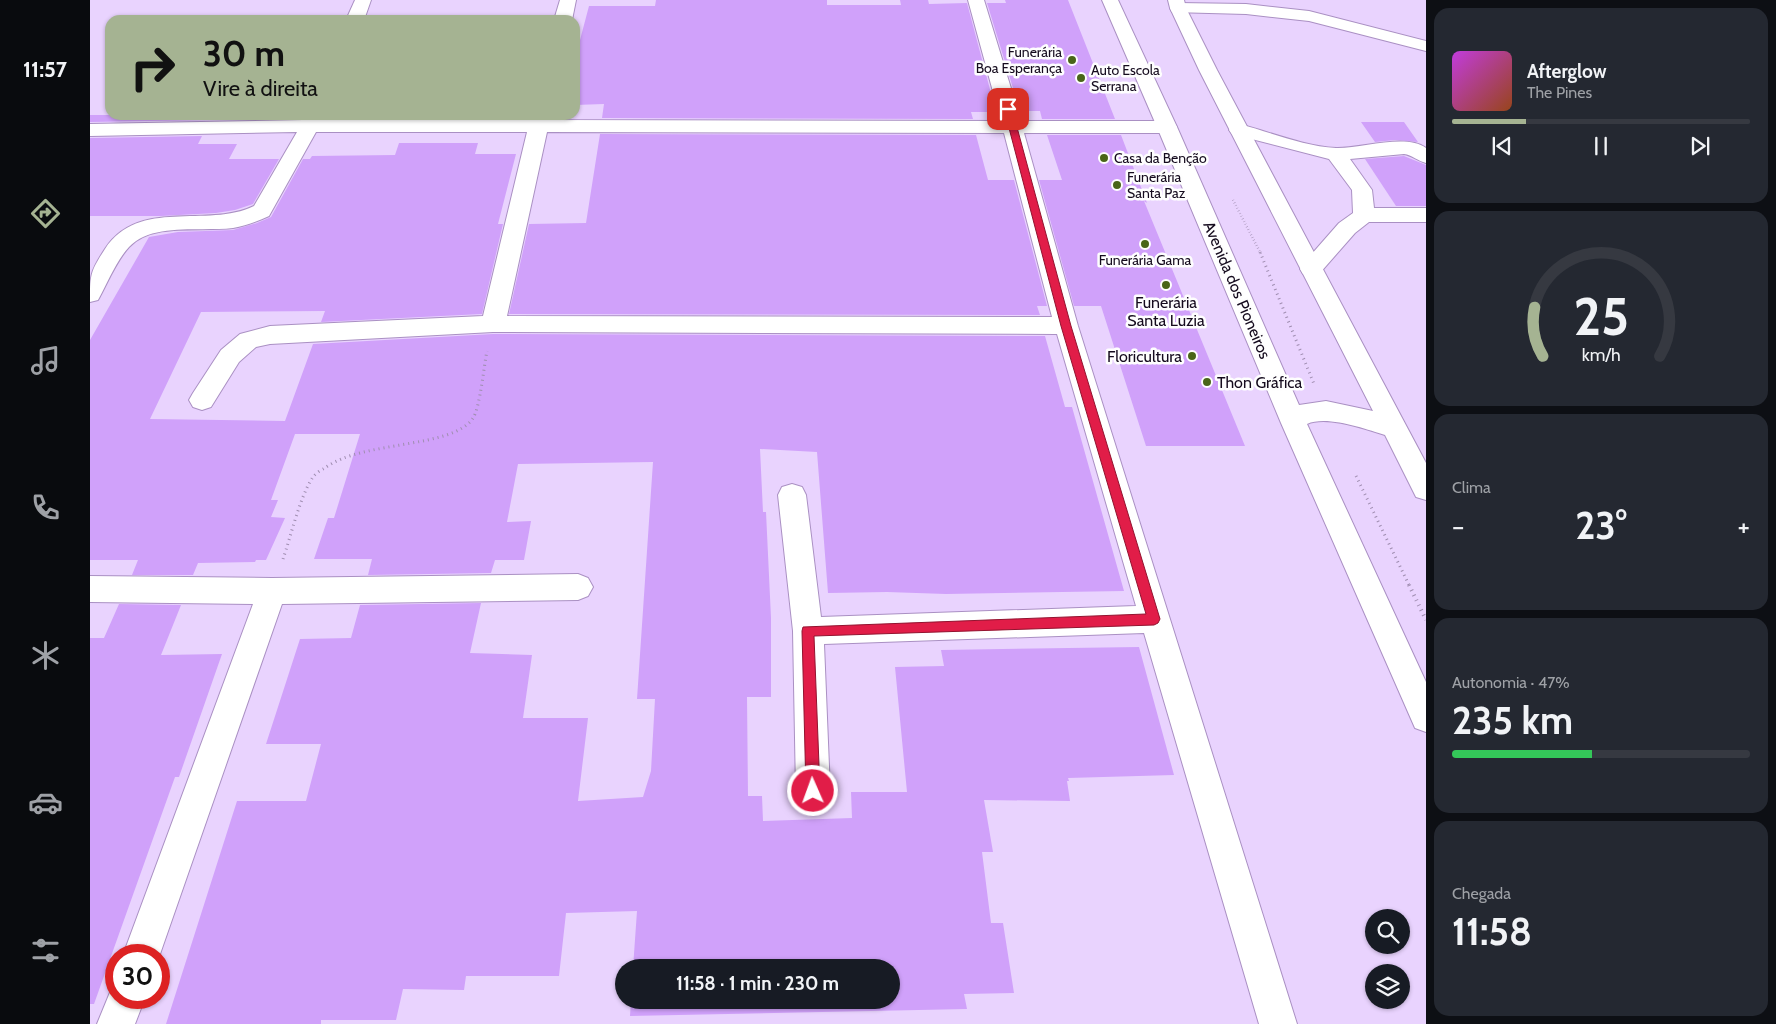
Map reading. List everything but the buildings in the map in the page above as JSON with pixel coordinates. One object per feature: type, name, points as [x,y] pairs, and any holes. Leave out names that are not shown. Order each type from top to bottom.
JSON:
[{"type":"street","points":[[357,15],[363,0]]},
{"type":"street","points":[[565,15],[568,0]]},
{"type":"street","points":[[976,0],[1013,128],[1066,326],[1278,1024]]},
{"type":"street","name":"Avenida dos Pioneiros","points":[[1110,0],[1114,13],[1167,127],[1294,423],[1426,717]]},
{"type":"street","points":[[1177,4],[1309,16],[1426,46]]},
{"type":"street","points":[[1177,4],[1239,130],[1426,489]]},
{"type":"street","points":[[90,130],[313,121],[539,121],[1013,128],[1167,127]]},
{"type":"street","points":[[90,294],[122,240],[135,232],[151,226],[246,219],[262,211],[313,121]]},
{"type":"street","points":[[493,324],[539,121]]},
{"type":"street","points":[[1239,130],[1312,150],[1336,154],[1404,148],[1415,149],[1426,157]]},
{"type":"street","points":[[1336,154],[1362,190],[1364,215]]},
{"type":"street","points":[[1311,269],[1347,228],[1364,215],[1426,215]]},
{"type":"street","points":[[202,400],[230,356],[248,340],[270,335],[493,324],[1066,326]]},
{"type":"street","points":[[1294,423],[1301,414],[1326,411],[1359,417],[1394,428]]},
{"type":"street","points":[[792,495],[808,631],[813,791]]},
{"type":"street","points":[[90,589],[272,591],[578,587]]},
{"type":"street","points":[[145,944],[272,591]]},
{"type":"street","points":[[808,631],[1154,619]]},
{"type":"street","points":[[116,1024],[122,1009]]},
{"type":"path","points":[[272,591],[305,494],[314,476],[334,461],[361,450],[445,436],[466,427],[475,416],[493,324]]},
{"type":"path","points":[[1354,473],[1426,620]]},
{"type":"place","name":"Funerária Boa Esperança","points":[[1072,60]]},
{"type":"place","name":"Auto Escola Serrana","points":[[1081,78]]},
{"type":"place","name":"Casa da Benção","points":[[1104,158]]},
{"type":"place","name":"Funerária Santa Paz","points":[[1117,185]]},
{"type":"place","name":"Funerária Gama","points":[[1145,244]]},
{"type":"place","name":"Funerária Santa Luzia","points":[[1166,285]]},
{"type":"place","name":"Floricultura","points":[[1192,356]]},
{"type":"place","name":"Thon Gráfica","points":[[1207,382]]},
{"type":"route","points":[[813,791],[808,631],[1154,619],[1066,326],[1008,109]]}]
